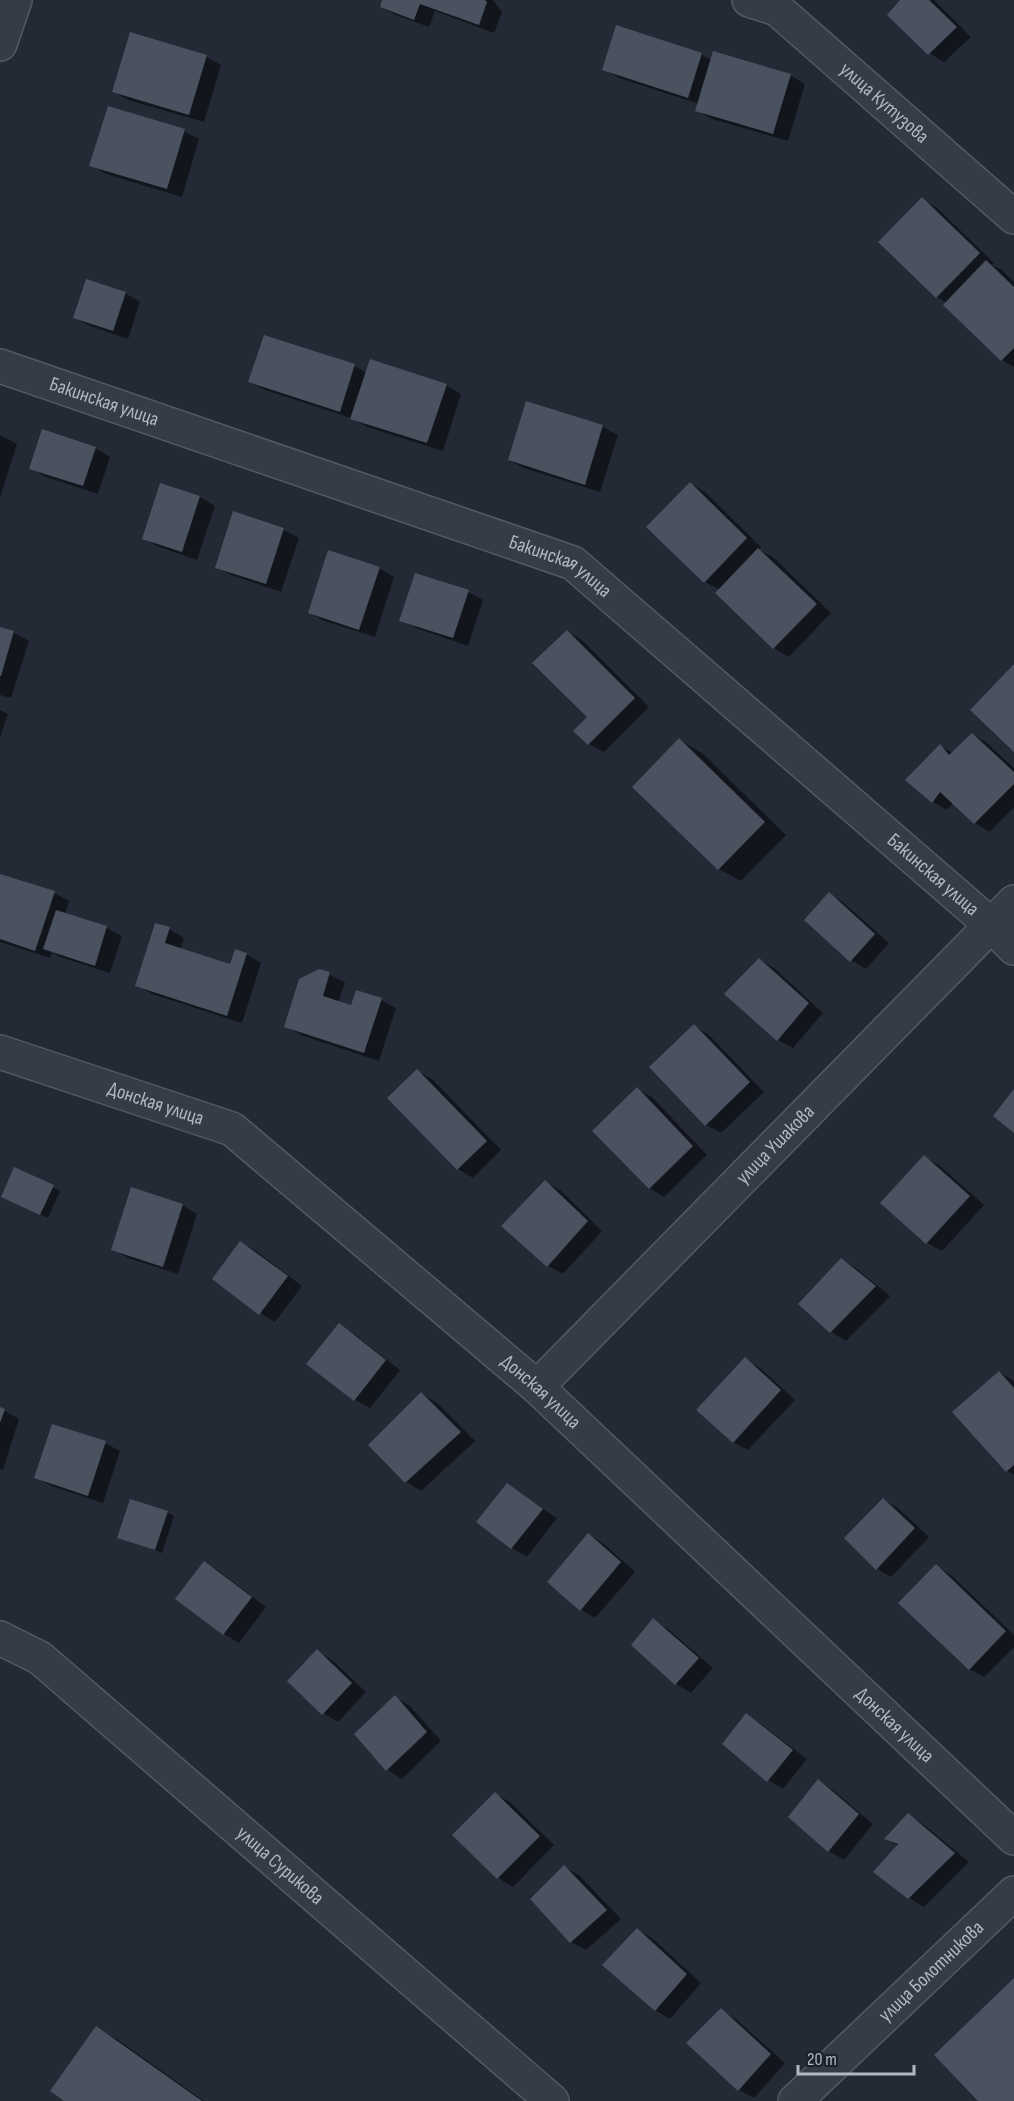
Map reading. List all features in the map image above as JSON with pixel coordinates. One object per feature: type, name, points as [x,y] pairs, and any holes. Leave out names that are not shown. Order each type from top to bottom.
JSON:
[{"type":"street","points":[[0,44],[15,0]]},
{"type":"street","name":"улица Кутузова","points":[[749,0],[777,9],[1014,217]]},
{"type":"street","name":"Бакинская улица","points":[[0,366],[573,563],[991,925],[1014,948]]},
{"type":"street","name":"улица Ушакова","points":[[537,1387],[1014,902]]},
{"type":"street","name":"Донская улица","points":[[0,1052],[232,1130],[537,1387],[1014,1838]]},
{"type":"street","name":"улица Сурикова","points":[[0,1638],[40,1658],[552,2101]]},
{"type":"street","name":"улица Болотникова","points":[[795,2101],[1014,1893]]},
{"type":"building","points":[[382,0],[485,0],[487,2],[479,25],[420,4],[414,20],[380,7]]},
{"type":"building","points":[[900,0],[929,0],[957,27],[928,55],[887,15]]},
{"type":"building","points":[[616,25],[702,53],[688,98],[602,70]]},
{"type":"building","points":[[130,32],[207,55],[189,115],[112,92]]},
{"type":"building","points":[[713,51],[791,74],[773,134],[695,111]]},
{"type":"building","points":[[108,106],[185,129],[167,189],[89,166]]},
{"type":"building","points":[[922,197],[980,253],[936,298],[878,242]]},
{"type":"building","points":[[986,260],[1014,287],[1014,348],[1001,361],[943,305]]},
{"type":"building","points":[[86,279],[126,292],[113,331],[73,318]]},
{"type":"building","points":[[264,335],[355,364],[340,412],[248,382]]},
{"type":"building","points":[[370,359],[447,384],[427,443],[350,419]]},
{"type":"building","points":[[526,401],[603,425],[585,485],[508,460]]},
{"type":"building","points":[[42,429],[96,447],[83,486],[29,469]]},
{"type":"building","points":[[690,482],[747,538],[704,583],[646,527]]},
{"type":"building","points":[[160,483],[200,496],[182,552],[142,539]]},
{"type":"building","points":[[233,511],[284,528],[266,584],[215,568]]},
{"type":"building","points":[[758,548],[817,604],[773,649],[715,593]]},
{"type":"building","points":[[328,550],[380,567],[359,630],[308,613]]},
{"type":"building","points":[[415,573],[469,590],[453,638],[399,621]]},
{"type":"building","points":[[0,627],[14,631],[1,676],[0,676]]},
{"type":"building","points":[[567,630],[635,698],[588,745],[573,731],[587,717],[532,663]]},
{"type":"building","points":[[1014,664],[1014,752],[970,710]]},
{"type":"building","points":[[972,733],[1014,772],[1014,784],[974,824],[940,792],[932,803],[905,780],[940,744],[949,755]]},
{"type":"building","points":[[679,738],[765,822],[718,870],[632,787]]},
{"type":"building","points":[[0,874],[55,891],[35,951],[0,939]]},
{"type":"building","points":[[829,892],[875,934],[850,962],[804,920]]},
{"type":"building","points":[[56,910],[107,926],[95,966],[43,949]]},
{"type":"building","points":[[155,923],[170,927],[165,943],[230,964],[235,949],[247,953],[227,1016],[135,986]]},
{"type":"building","points":[[759,958],[809,1003],[777,1041],[724,994]]},
{"type":"building","points":[[319,969],[330,972],[323,996],[351,1005],[356,990],[382,998],[364,1053],[284,1027],[299,979]]},
{"type":"building","points":[[694,1024],[750,1082],[705,1126],[649,1067]]},
{"type":"building","points":[[417,1069],[487,1141],[457,1170],[387,1098]]},
{"type":"building","points":[[637,1087],[693,1146],[649,1189],[592,1131]]},
{"type":"building","points":[[1014,1089],[1014,1133],[993,1116]]},
{"type":"building","points":[[924,1155],[970,1196],[926,1244],[880,1203]]},
{"type":"building","points":[[14,1167],[54,1185],[40,1215],[1,1197]]},
{"type":"building","points":[[545,1180],[588,1221],[547,1267],[501,1226]]},
{"type":"building","points":[[131,1187],[183,1204],[163,1267],[111,1250]]},
{"type":"building","points":[[240,1241],[288,1276],[259,1315],[212,1279]]},
{"type":"building","points":[[841,1258],[876,1286],[830,1333],[798,1304]]},
{"type":"building","points":[[339,1323],[386,1360],[354,1401],[306,1364]]},
{"type":"building","points":[[745,1357],[781,1390],[733,1443],[696,1410]]},
{"type":"building","points":[[999,1371],[1014,1388],[1014,1465],[1006,1472],[952,1412]]},
{"type":"building","points":[[421,1392],[461,1432],[405,1483],[368,1445]]},
{"type":"building","points":[[0,1407],[5,1409],[0,1423]]},
{"type":"building","points":[[52,1424],[106,1441],[88,1496],[34,1478]]},
{"type":"building","points":[[507,1483],[543,1509],[511,1549],[476,1522]]},
{"type":"building","points":[[883,1498],[915,1528],[876,1570],[844,1538]]},
{"type":"building","points":[[130,1499],[168,1511],[155,1550],[117,1538]]},
{"type":"building","points":[[588,1533],[621,1562],[580,1611],[547,1582]]},
{"type":"building","points":[[204,1561],[252,1597],[223,1635],[175,1599]]},
{"type":"building","points":[[936,1564],[1006,1631],[969,1670],[898,1603]]},
{"type":"building","points":[[653,1618],[699,1658],[675,1685],[631,1645]]},
{"type":"building","points":[[317,1649],[352,1683],[322,1715],[287,1681]]},
{"type":"building","points":[[395,1695],[427,1732],[386,1771],[354,1734]]},
{"type":"building","points":[[746,1713],[793,1750],[767,1782],[722,1744]]},
{"type":"building","points":[[818,1779],[859,1814],[828,1852],[788,1817]]},
{"type":"building","points":[[495,1792],[540,1836],[497,1879],[452,1835]]},
{"type":"building","points":[[908,1813],[955,1853],[908,1899],[873,1872],[898,1844],[884,1839]]},
{"type":"building","points":[[564,1865],[607,1910],[570,1943],[530,1899]]},
{"type":"building","points":[[637,1928],[687,1974],[655,2011],[602,1965]]},
{"type":"building","points":[[1014,1978],[1014,2101],[978,2101],[934,2055]]},
{"type":"building","points":[[721,2008],[771,2054],[738,2091],[686,2043]]},
{"type":"building","points":[[96,2026],[202,2101],[64,2101],[50,2091]]}]
